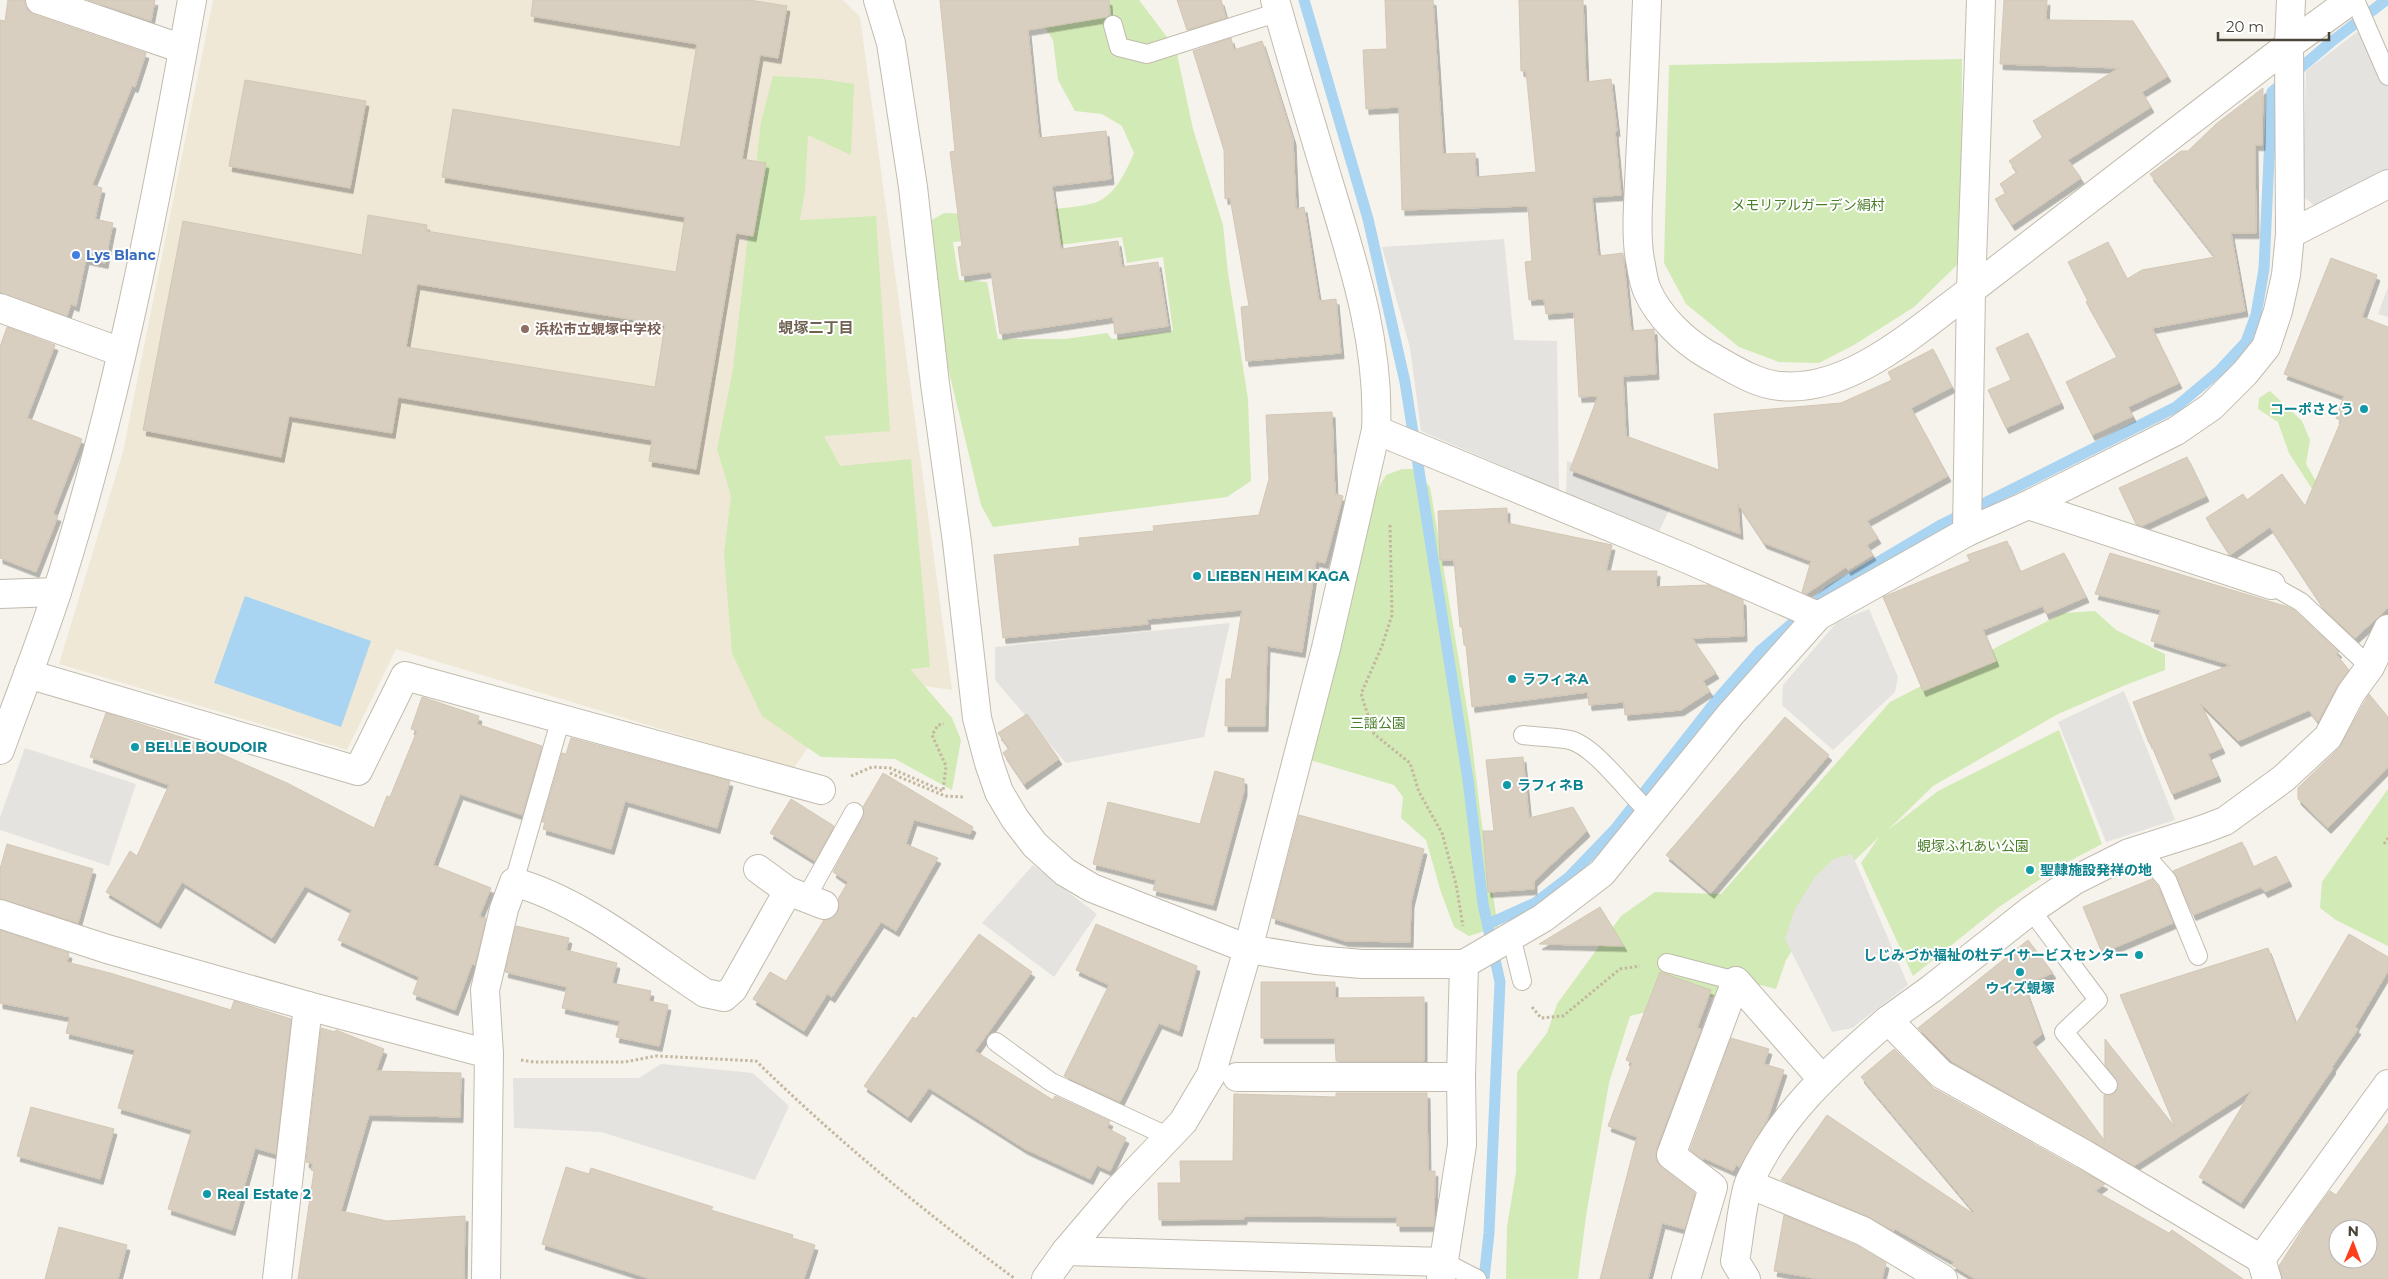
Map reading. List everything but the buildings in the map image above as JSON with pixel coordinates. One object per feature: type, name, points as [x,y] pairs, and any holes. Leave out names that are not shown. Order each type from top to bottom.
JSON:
[{"type":"street","points":[[40,0],[183,49]]},
{"type":"street","points":[[0,750],[57,592],[93,466],[145,244],[192,0]]},
{"type":"street","points":[[878,0],[891,43],[913,187],[935,384],[957,542],[977,718],[999,792],[1015,819],[1035,844],[1065,872],[1092,888],[1248,949],[1316,960],[1362,964],[1490,949],[1542,918],[1602,874],[1645,808],[1778,659],[1814,615],[1968,517],[2028,505],[2176,431],[2211,407],[2245,373],[2266,347],[2278,312],[2286,275],[2290,234],[2289,51],[2291,0]]},
{"type":"street","points":[[1647,0],[1639,198],[1640,257],[1647,289],[1664,317],[1680,333],[1704,352],[1753,378],[1779,386],[1825,382],[1845,376],[1866,366],[1971,290],[2289,51],[2357,7]]},
{"type":"street","points":[[1968,517],[1971,290],[1981,0]]},
{"type":"street","points":[[1277,6],[1356,274],[1372,350],[1378,400],[1400,440],[1685,558],[1814,615]]},
{"type":"street","points":[[2290,234],[2388,184]]},
{"type":"street","points":[[0,309],[121,352]]},
{"type":"street","points":[[1046,1279],[1066,1251],[1117,1191],[1183,1122],[1211,1075],[1248,949],[1326,648],[1400,440]]},
{"type":"street","points":[[2028,505],[2271,585]]},
{"type":"street","points":[[0,594],[57,592]]},
{"type":"street","points":[[1737,1273],[1749,1184],[1788,1117],[1822,1079],[1888,1020],[1931,989],[2031,910],[2075,880],[2129,853],[2204,829],[2225,820],[2253,802],[2284,778],[2328,737],[2351,693],[2370,667],[2388,630]]},
{"type":"street","points":[[28,674],[358,771],[406,676],[821,790]]},
{"type":"street","points":[[486,1279],[489,1054],[485,990],[504,909],[514,882],[536,888],[574,906],[704,993],[724,997],[734,989],[806,898],[758,869]]},
{"type":"street","points":[[0,914],[107,949],[308,1006],[489,1054]]},
{"type":"street","points":[[1066,1251],[1250,1268],[1442,1270],[1462,1145],[1461,1077],[1490,949]]},
{"type":"street","points":[[1686,1279],[1713,1187],[1671,1154],[1736,981],[1822,1079]]},
{"type":"street","points":[[277,1279],[308,1006]]},
{"type":"street","points":[[1888,1020],[1941,1074],[2084,1154],[2264,1269],[2388,1084]]},
{"type":"street","points":[[1237,1077],[1461,1077]]},
{"type":"street","points":[[1749,1184],[1863,1231],[1943,1279]]},
{"type":"lane","points":[[1113,25],[1119,47],[1147,54],[1277,6]]},
{"type":"lane","points":[[2357,7],[2388,76]]},
{"type":"lane","points":[[2271,585],[2301,602],[2370,667]]},
{"type":"lane","points":[[514,882],[561,718]]},
{"type":"lane","points":[[1523,735],[1572,740],[1604,762],[1624,787],[1645,808]]},
{"type":"lane","points":[[806,898],[854,812]]},
{"type":"lane","points":[[2129,853],[2152,863],[2166,880],[2198,956]]},
{"type":"lane","points":[[2031,910],[2098,1000],[2064,1032],[2108,1085]]},
{"type":"lane","points":[[1490,949],[1522,981]]},
{"type":"lane","points":[[1667,963],[1736,981]]},
{"type":"lane","points":[[996,1042],[1051,1082],[1169,1136]]},
{"type":"lane","points":[[1442,1270],[1472,1277]]},
{"type":"path","points":[[1390,524],[1392,615],[1382,646],[1361,694],[1374,734],[1410,763],[1419,792],[1442,833],[1463,918],[1490,949]]},
{"type":"path","points":[[821,790],[872,767],[890,768],[943,791],[946,766],[932,735],[938,725],[977,718]]},
{"type":"path","points":[[890,773],[945,796],[970,797],[1006,804]]},
{"type":"path","points":[[2384,844],[2388,838]]},
{"type":"path","points":[[1522,981],[1527,1002],[1541,1018],[1563,1016],[1620,969],[1667,963]]},
{"type":"path","points":[[489,1054],[534,1062],[625,1062],[656,1056],[756,1061],[798,1102],[874,1170],[1016,1279]]},
{"type":"shaded area","name":"浜松市立蜆塚中学校","points":[[213,0],[843,0],[860,17],[952,690],[858,676],[793,769],[396,649],[347,750],[59,664],[123,452]]},
{"type":"shaded area","points":[[2374,19],[2388,51],[2388,172],[2317,208],[2303,196],[2306,71]]},
{"type":"shaded area","points":[[1504,239],[1514,340],[1557,341],[1559,490],[1421,431],[1410,348],[1382,247]]},
{"type":"shaded area","points":[[2388,287],[2388,317],[2378,314]]},
{"type":"shaded area","points":[[1567,461],[1673,502],[1659,531],[1566,493]]},
{"type":"shaded area","points":[[1869,609],[1898,677],[1895,692],[1833,750],[1782,705],[1783,685],[1837,622]]},
{"type":"shaded area","points":[[1230,623],[1204,737],[1066,763],[995,680],[995,647]]},
{"type":"shaded area","points":[[2124,691],[2175,820],[2106,842],[2058,722]]},
{"type":"shaded area","points":[[25,748],[136,784],[109,866],[0,830],[0,817]]},
{"type":"shaded area","points":[[1852,854],[1908,985],[1852,1028],[1832,1032],[1785,939],[1794,911],[1815,877],[1833,859]]},
{"type":"shaded area","points":[[1033,865],[1097,914],[1054,977],[982,923]]},
{"type":"shaded area","points":[[661,1064],[753,1073],[789,1106],[755,1180],[601,1132],[514,1128],[513,1078],[639,1078]]},
{"type":"green space","points":[[1028,0],[1139,0],[1176,49],[1193,129],[1223,225],[1228,273],[1248,399],[1251,481],[1227,497],[993,527],[981,505],[949,372],[940,315],[932,220],[944,213],[1013,215],[1013,237],[953,242],[959,280],[987,282],[998,339],[1065,339],[1107,333],[1112,339],[1173,331],[1163,257],[1127,263],[1122,237],[1028,249],[1032,212],[1084,205],[1104,198],[1120,181],[1134,153],[1122,126],[1102,114],[1075,111],[1058,80],[1053,40]]},
{"type":"green space","name":"メモリアルガーデン絹村","points":[[1962,59],[1961,230],[1957,265],[1914,307],[1854,345],[1819,363],[1779,362],[1739,347],[1686,304],[1664,263],[1669,65]]},
{"type":"green space","points":[[773,76],[822,79],[854,84],[851,155],[808,135],[805,190],[800,220],[876,216],[890,431],[824,436],[840,466],[911,459],[930,667],[910,669],[952,718],[961,740],[952,790],[895,759],[821,757],[762,716],[732,653],[724,553],[731,496],[717,449],[733,369],[761,122]]},
{"type":"green space","points":[[2270,391],[2302,421],[2310,440],[2306,464],[2324,495],[2330,517],[2289,453],[2278,422],[2258,409],[2259,398]]},
{"type":"green space","name":"三謡公園","points":[[1402,469],[1413,469],[1430,487],[1470,727],[1481,818],[1498,927],[1469,936],[1454,927],[1441,892],[1426,840],[1401,818],[1403,797],[1394,785],[1310,760],[1328,699],[1326,691],[1370,502],[1386,475]]},
{"type":"green space","name":"蜆塚ふれあい公園","points":[[2095,611],[2116,630],[2165,654],[2165,670],[2058,714],[1933,786],[1888,830],[1938,791],[2059,730],[2102,844],[2058,867],[1999,907],[1913,976],[1861,863],[1879,837],[1830,884],[1814,916],[1786,960],[1776,989],[1761,985],[1630,1016],[1609,1083],[1586,1216],[1578,1279],[1506,1279],[1507,1227],[1516,1172],[1517,1072],[1547,1033],[1557,1004],[1621,916],[1655,892],[1721,894],[1890,702],[2063,613]]},
{"type":"green space","points":[[2388,789],[2388,946],[2336,920],[2320,908],[2322,882]]},
{"type":"water","points":[[245,596],[371,641],[341,727],[214,683]]},
{"type":"waterway","points":[[1304,0],[1368,219],[1405,382],[1468,780],[1483,904],[1500,982],[1489,1233],[1484,1279]]},
{"type":"waterway","points":[[1488,924],[1535,903],[1569,877],[1616,828],[1716,701],[1760,651],[1831,590],[1939,526],[2176,407],[2219,371],[2246,342],[2256,315],[2264,269],[2272,92],[2331,42],[2386,0]]},
{"type":"place","name":"Lys Blanc","points":[[76,255]]},
{"type":"place","name":"浜松市立蜆塚中学校","points":[[525,329]]},
{"type":"place","name":"コーポさとう","points":[[2364,409]]},
{"type":"place","name":"LIEBEN HEIM KAGA","points":[[1197,576]]},
{"type":"place","name":"ラフィネA","points":[[1512,679]]},
{"type":"place","name":"BELLE BOUDOIR","points":[[135,747]]},
{"type":"place","name":"ラフィネB","points":[[1507,785]]},
{"type":"place","name":"聖隷施設発祥の地","points":[[2030,870]]},
{"type":"place","name":"しじみづか福祉の杜デイサービスセンター","points":[[2139,955]]},
{"type":"place","name":"ウイズ蜆塚","points":[[2020,972]]},
{"type":"place","name":"Real Estate 2","points":[[207,1194]]},
{"type":"district","name":"蜆塚二丁目","points":[[816,328]]}]
